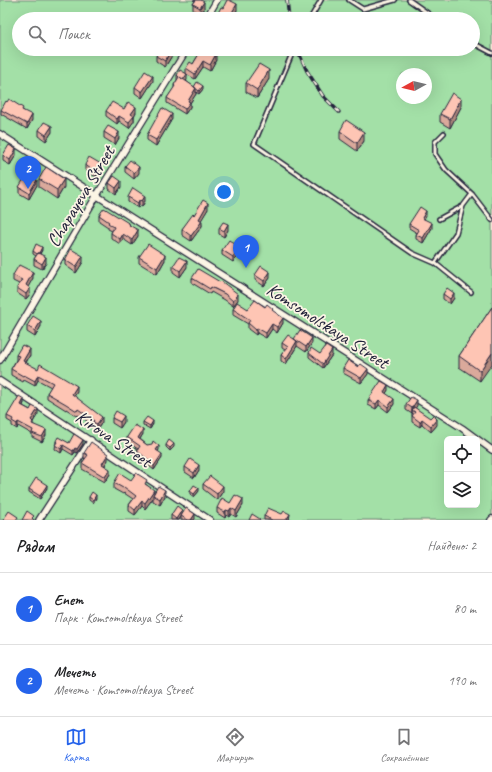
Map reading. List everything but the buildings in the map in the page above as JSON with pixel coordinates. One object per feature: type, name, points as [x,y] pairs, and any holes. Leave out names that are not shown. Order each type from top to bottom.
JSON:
[{"type":"street","points":[[210,12],[217,0]]},
{"type":"street","name":"Chapayeva Street","points":[[0,360],[97,195],[183,56]]},
{"type":"street","name":"Komsomolskaya Street","points":[[0,134],[473,436]]},
{"type":"street","name":"Kirova Street","points":[[0,381],[210,520]]},
{"type":"street","points":[[39,520],[91,440]]},
{"type":"street","name":"Komsomolskaya Street","points":[[480,441],[492,450]]},
{"type":"lane","points":[[314,12],[321,0]]},
{"type":"lane","points":[[348,0],[363,9],[394,0]]},
{"type":"lane","points":[[409,0],[426,12]]},
{"type":"lane","points":[[480,47],[492,53]]},
{"type":"lane","points":[[291,56],[254,144],[412,253],[435,264],[471,292]]},
{"type":"lane","points":[[444,133],[435,142],[435,154],[446,170],[472,194],[492,220]]},
{"type":"lane","points":[[435,264],[456,233],[463,206],[472,194]]},
{"type":"lane","points":[[439,219],[463,206]]},
{"type":"green space","points":[[0,0],[492,0],[492,520],[0,520]]},
{"type":"railway","points":[[287,0],[288,12]]},
{"type":"railway","points":[[300,56],[307,71],[323,96],[339,112]]},
{"type":"place","name":"Мечеть","points":[[28,189]]},
{"type":"place","name":"Enem","points":[[246,268]]}]
